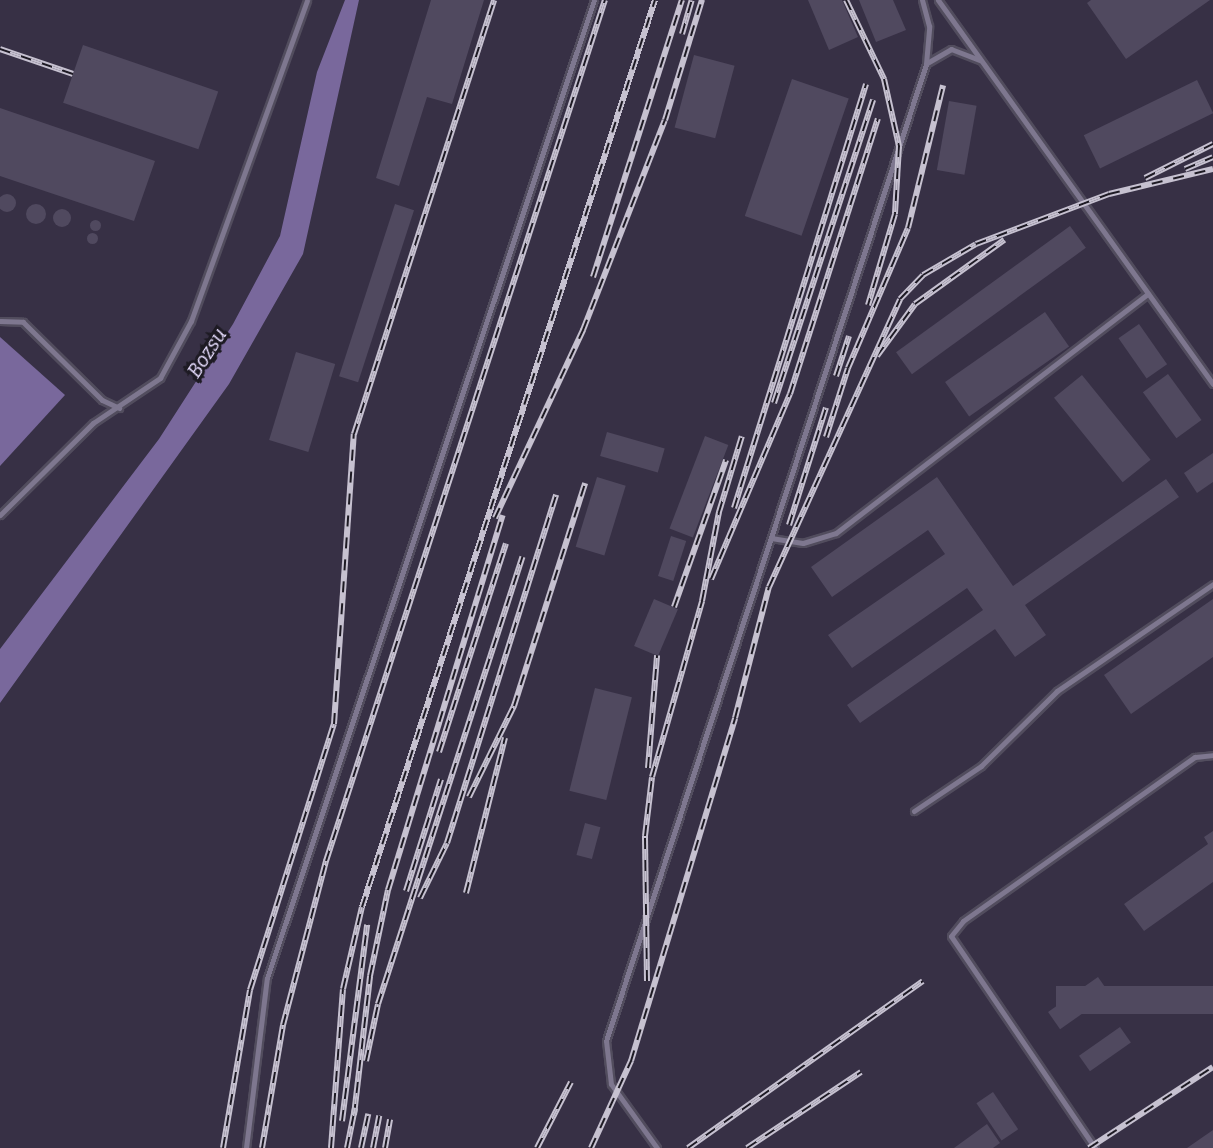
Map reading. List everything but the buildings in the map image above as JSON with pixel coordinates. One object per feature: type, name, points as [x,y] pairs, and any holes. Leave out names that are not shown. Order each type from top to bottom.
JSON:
[{"type":"lane","points":[[0,515],[93,423],[120,408],[160,378],[191,321],[282,61],[307,0]]},
{"type":"lane","points":[[246,1148],[267,978],[594,0]]},
{"type":"lane","points":[[657,1148],[611,1084],[606,1041],[926,64],[929,27],[922,0]]},
{"type":"lane","points":[[938,0],[1213,384]]},
{"type":"lane","points":[[926,64],[951,49],[982,61]]},
{"type":"lane","points":[[771,538],[803,543],[836,533],[1148,294]]},
{"type":"lane","points":[[0,321],[22,322],[102,400],[120,408]]},
{"type":"lane","points":[[914,811],[981,765],[1057,691],[1213,584]]},
{"type":"lane","points":[[1095,1148],[951,936],[963,921],[1185,764],[1213,754]]},
{"type":"shaded area","name":"Bozsu","points":[[345,0],[359,0],[303,254],[229,384],[0,703],[0,649],[159,439],[233,324],[280,236],[317,72]]},
{"type":"shaded area","points":[[0,337],[65,395],[0,466]]},
{"type":"railway","points":[[223,1148],[250,990],[334,724],[354,434],[494,0]]},
{"type":"railway","points":[[262,1148],[283,1025],[326,861],[605,0]]},
{"type":"railway","points":[[331,1148],[343,989],[362,907],[655,0]]},
{"type":"railway","points":[[593,277],[682,0]]},
{"type":"railway","points":[[682,34],[692,0]]},
{"type":"railway","points":[[495,518],[583,330],[665,120],[702,0]]},
{"type":"railway","points":[[846,0],[884,79],[899,146],[895,214],[868,305]]},
{"type":"railway","points":[[0,49],[73,74]]},
{"type":"railway","points":[[734,508],[866,84]]},
{"type":"railway","points":[[826,437],[848,368],[908,228],[943,85]]},
{"type":"railway","points":[[774,403],[873,100]]},
{"type":"railway","points":[[711,579],[790,394],[878,119]]},
{"type":"railway","points":[[1145,178],[1213,144]]},
{"type":"railway","points":[[1185,169],[1213,157]]},
{"type":"railway","points":[[591,1148],[631,1061],[735,718],[769,587],[900,299],[923,275],[976,244],[1109,194],[1213,169]]},
{"type":"railway","points":[[877,356],[915,304],[1004,240]]},
{"type":"railway","points":[[836,376],[849,336]]},
{"type":"railway","points":[[789,525],[826,408]]},
{"type":"railway","points":[[647,981],[645,836],[652,777],[702,601],[719,512],[742,436]]},
{"type":"railway","points":[[674,607],[726,460]]},
{"type":"railway","points":[[469,797],[514,706],[585,483]]},
{"type":"railway","points":[[420,898],[447,843],[556,495]]},
{"type":"railway","points":[[354,1115],[370,976],[388,890],[503,515]]},
{"type":"railway","points":[[439,752],[506,543]]},
{"type":"railway","points":[[366,1061],[378,1004],[522,557]]},
{"type":"railway","points":[[648,768],[657,655]]},
{"type":"railway","points":[[466,893],[505,738]]},
{"type":"railway","points":[[406,891],[441,779]]},
{"type":"railway","points":[[342,1121],[367,925]]},
{"type":"railway","points":[[688,1148],[923,981]]},
{"type":"railway","points":[[1089,1148],[1213,1067]]},
{"type":"railway","points":[[747,1148],[861,1072]]},
{"type":"railway","points":[[537,1148],[571,1082]]},
{"type":"railway","points":[[347,1148],[355,1108]]},
{"type":"railway","points":[[361,1148],[368,1114]]},
{"type":"railway","points":[[373,1148],[379,1116]]},
{"type":"railway","points":[[385,1148],[390,1119]]}]
